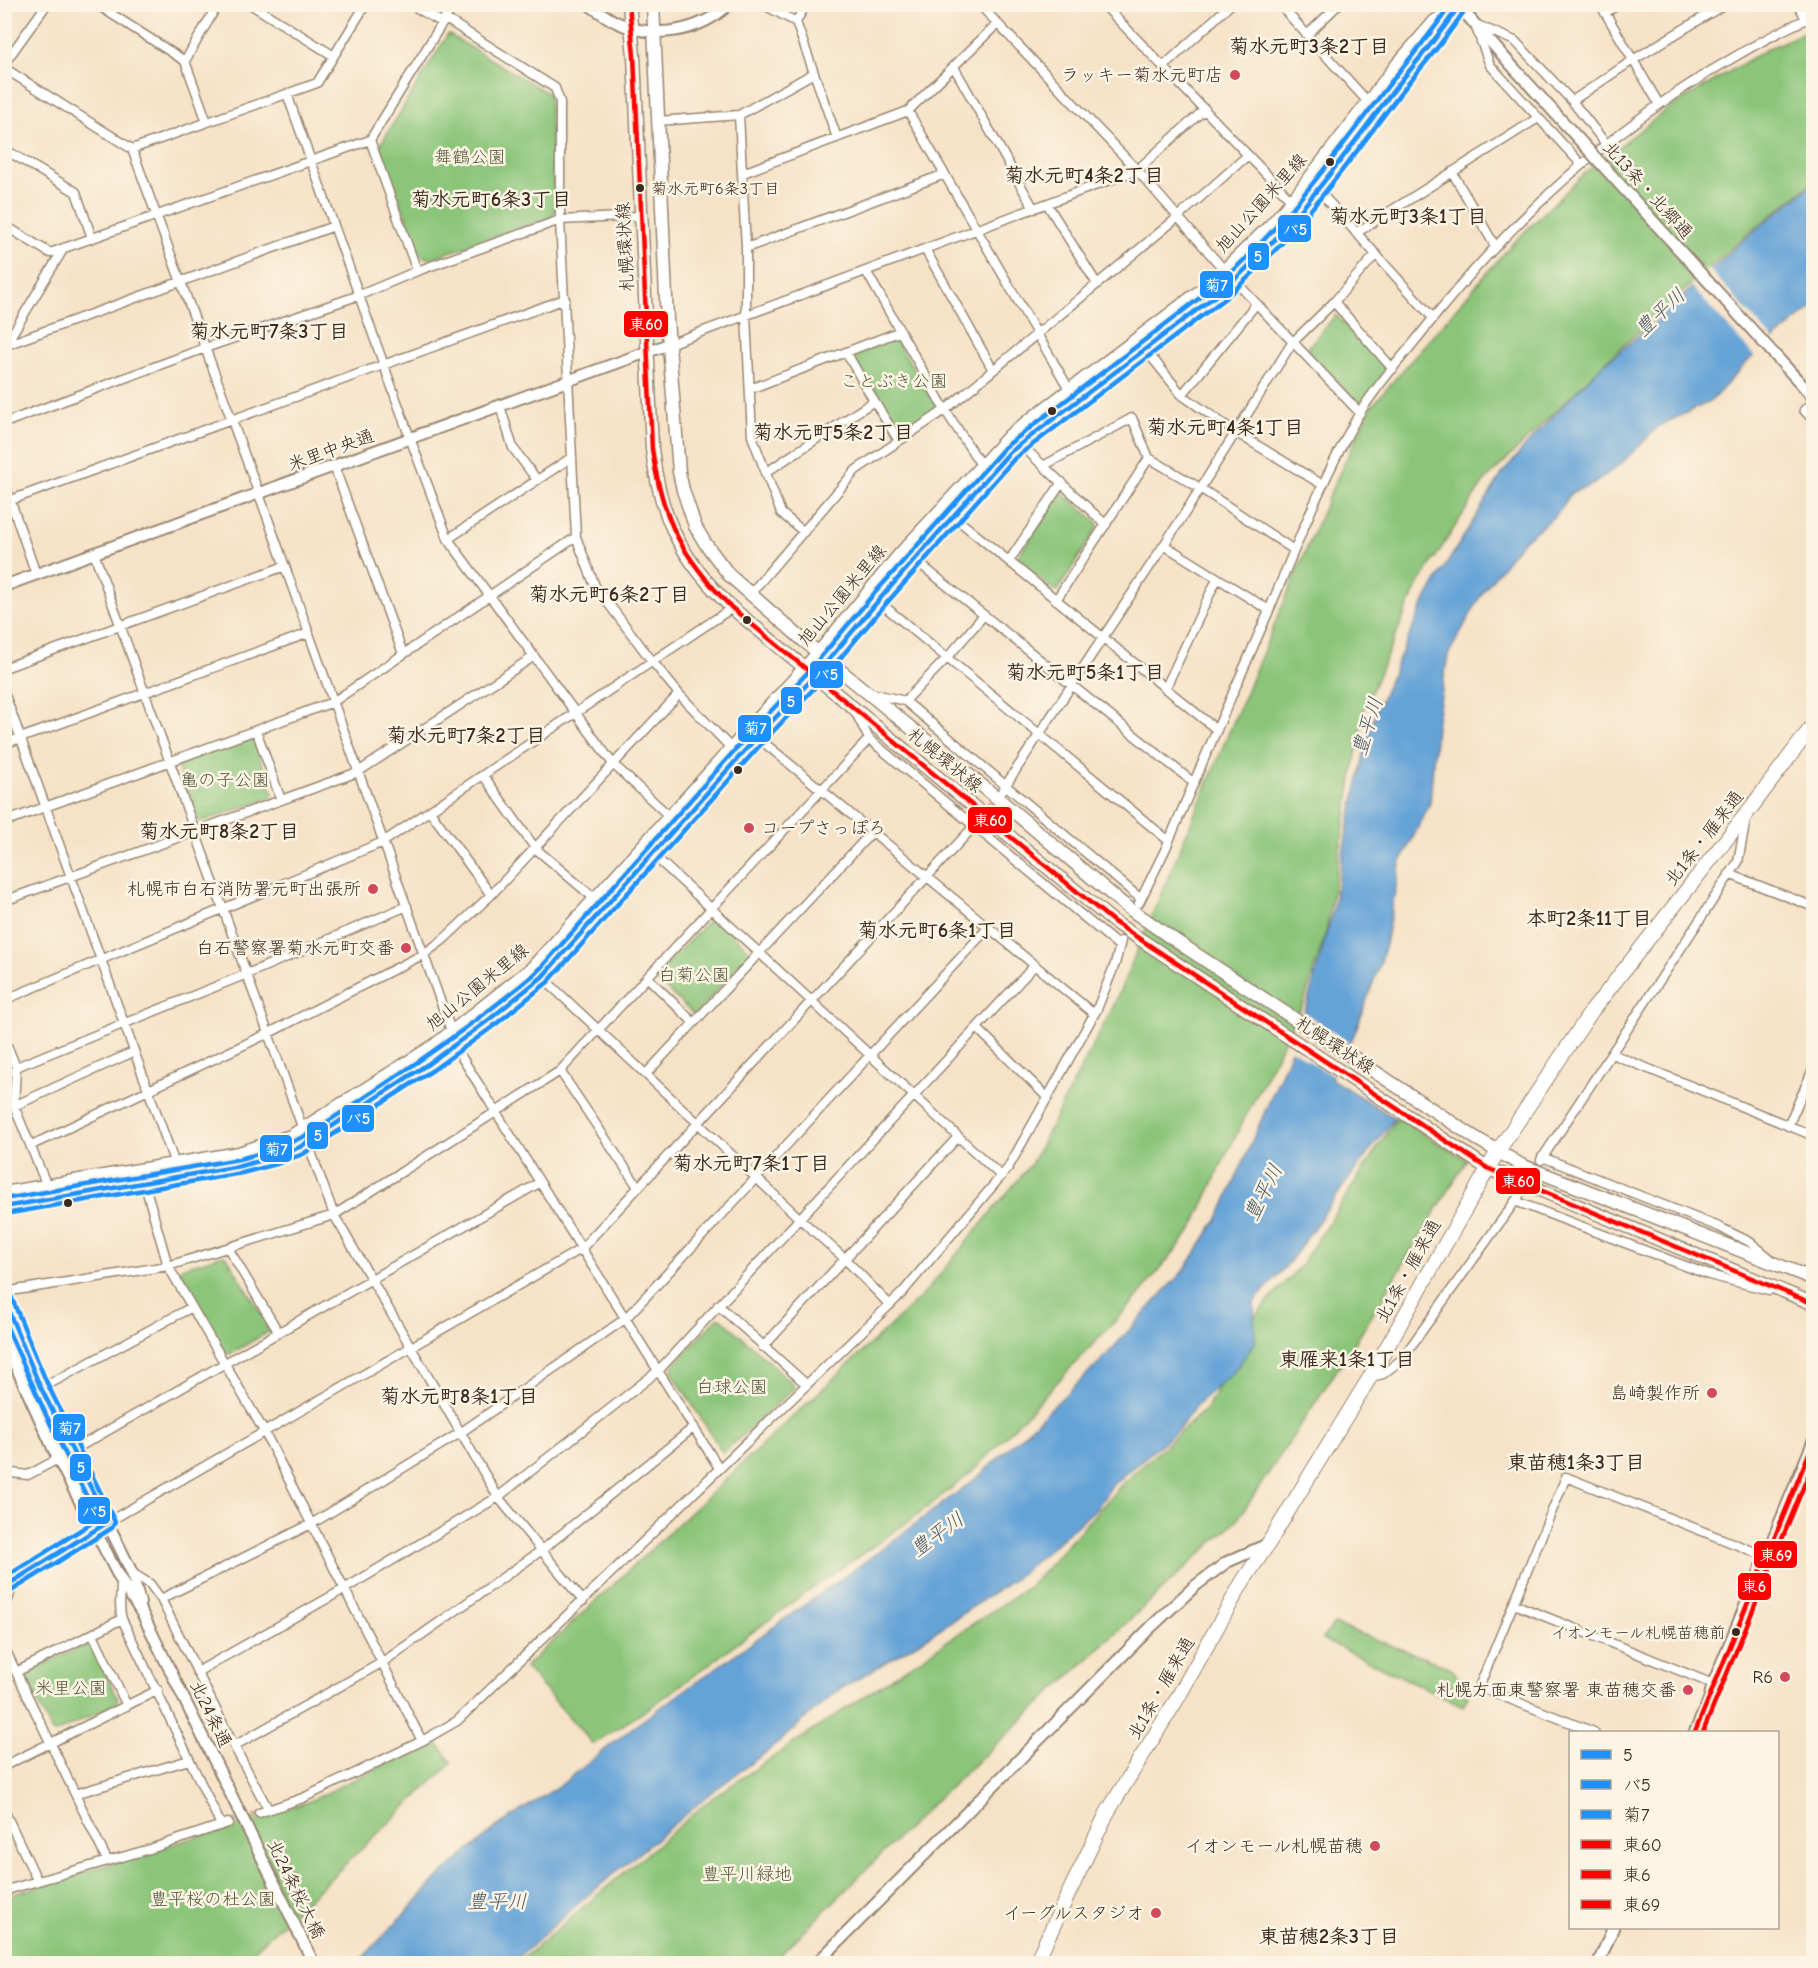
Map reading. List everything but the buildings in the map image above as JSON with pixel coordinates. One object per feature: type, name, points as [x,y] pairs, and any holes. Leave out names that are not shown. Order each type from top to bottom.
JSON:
[{"type":"highway","name":"北1条・雁来通","points":[[1035,1964],[1107,1813],[1177,1699],[1243,1581],[1370,1377],[1487,1168],[1591,1012],[1814,724]]},
{"type":"main road","name":"札幌環状線","points":[[629,4],[634,56],[655,478],[674,534],[691,565],[708,586],[804,668],[1114,922],[1487,1168],[1814,1304]]},
{"type":"main road","name":"札幌環状線","points":[[652,4],[676,442],[683,490],[695,526],[729,575],[1123,904],[1464,1130],[1521,1165],[1814,1279]]},
{"type":"main road","name":"旭山公園米里線","points":[[4,1193],[239,1153],[270,1144],[303,1130],[435,1045],[532,968],[595,899],[648,849],[815,676],[824,656],[900,554],[985,471],[1219,293],[1229,275],[1292,201],[1368,102],[1435,21],[1458,5]]},
{"type":"main road","name":"旭山公園米里線","points":[[4,1207],[274,1158],[309,1143],[506,1009],[542,976],[648,849],[669,816],[804,668],[824,656],[915,560],[953,516],[1010,435],[1211,283],[1229,275],[1278,237],[1318,190],[1415,63],[1443,31],[1458,5]]},
{"type":"street","points":[[47,4],[4,66],[132,149],[259,494],[459,1053],[720,1468]]},
{"type":"street","points":[[96,4],[185,61],[207,122]]},
{"type":"street","points":[[185,61],[218,4]]},
{"type":"street","points":[[250,4],[334,56]]},
{"type":"street","points":[[132,149],[317,83],[366,4]]},
{"type":"street","points":[[410,4],[444,21],[555,88],[560,102],[560,220],[576,537],[595,586],[652,662],[731,748]]},
{"type":"street","points":[[4,225],[50,253],[370,140],[454,4]]},
{"type":"street","points":[[588,4],[615,22],[631,28],[654,32],[678,30],[702,24],[729,4]]},
{"type":"street","points":[[762,4],[796,22],[837,138]]},
{"type":"street","points":[[796,22],[806,4]]},
{"type":"street","points":[[979,4],[1137,170],[1229,275],[1360,413]]},
{"type":"street","points":[[1103,4],[1292,201]]},
{"type":"street","points":[[1279,4],[1368,102]]},
{"type":"street","points":[[1307,35],[1339,4]]},
{"type":"street","points":[[1600,4],[1659,104]]},
{"type":"street","points":[[1605,13],[1618,4]]},
{"type":"street","points":[[1572,101],[1633,60],[1725,4]]},
{"type":"street","points":[[870,693],[905,701],[1004,789],[1140,901],[1169,841],[1294,550],[1360,413],[1433,318],[1495,246],[1581,164],[1659,104],[1712,70],[1810,18],[1798,4]]},
{"type":"street","name":"北13条・北郷通","points":[[1458,5],[1814,400]]},
{"type":"street","points":[[1163,67],[1225,6]]},
{"type":"street","points":[[743,173],[908,111],[997,24]]},
{"type":"street","points":[[1475,24],[1515,41],[1572,101],[1606,144]]},
{"type":"street","points":[[1475,24],[1490,65],[1581,164]]},
{"type":"street","points":[[954,67],[1034,209]]},
{"type":"street","points":[[658,121],[739,115],[814,73]]},
{"type":"street","points":[[287,94],[448,539],[613,764],[669,816]]},
{"type":"street","points":[[669,344],[1137,170],[1205,109]]},
{"type":"street","points":[[908,111],[1069,389]]},
{"type":"street","points":[[739,115],[747,248],[746,316],[752,436],[781,513],[804,532]]},
{"type":"street","points":[[1356,233],[1539,118]]},
{"type":"street","points":[[370,140],[417,271]]},
{"type":"street","points":[[4,149],[76,192],[92,238]]},
{"type":"street","points":[[751,593],[856,470],[945,410],[1177,218],[1248,155]]},
{"type":"street","points":[[1452,172],[1495,246]]},
{"type":"street","points":[[747,248],[945,174]]},
{"type":"street","points":[[1318,190],[1433,318]]},
{"type":"street","points":[[1047,204],[1097,284]]},
{"type":"street","points":[[4,423],[205,348],[360,295],[417,271],[560,220],[641,216]]},
{"type":"street","points":[[5,346],[334,226]]},
{"type":"street","points":[[5,346],[64,248]]},
{"type":"street","points":[[925,249],[993,370]]},
{"type":"street","points":[[1004,789],[1164,545],[1292,343],[1334,302],[1376,254]]},
{"type":"street","points":[[866,271],[945,410],[985,471]]},
{"type":"street","points":[[11,500],[565,299]]},
{"type":"street","points":[[1334,302],[1393,369]]},
{"type":"street","points":[[1182,395],[1256,304]]},
{"type":"street","points":[[750,389],[901,332]]},
{"type":"street","name":"米里中央通","points":[[4,586],[669,344]]},
{"type":"street","points":[[1145,349],[1182,395],[1235,432],[1323,486]]},
{"type":"street","points":[[846,352],[899,441]]},
{"type":"street","points":[[1814,400],[1804,410],[1814,421]]},
{"type":"street","points":[[765,473],[874,401]]},
{"type":"street","points":[[500,406],[513,448],[537,480]]},
{"type":"street","points":[[1042,466],[1132,418],[1149,458],[1200,488],[1294,550]]},
{"type":"street","points":[[1010,435],[1106,525]]},
{"type":"street","points":[[448,539],[572,457]]},
{"type":"street","points":[[1056,600],[1149,458]]},
{"type":"street","points":[[334,466],[403,654]]},
{"type":"street","points":[[4,482],[36,574]]},
{"type":"street","points":[[1009,561],[1062,482]]},
{"type":"street","points":[[953,516],[1217,730]]},
{"type":"street","points":[[4,822],[333,702],[576,537]]},
{"type":"street","points":[[1164,545],[1269,610]]},
{"type":"street","points":[[94,554],[334,1215],[498,1497],[583,1601]]},
{"type":"street","points":[[915,560],[1194,783]]},
{"type":"street","points":[[4,668],[285,566]]},
{"type":"street","points":[[1166,688],[1217,579]]},
{"type":"street","points":[[878,601],[1169,841]]},
{"type":"street","points":[[4,1000],[383,842],[732,608]]},
{"type":"street","points":[[905,701],[947,658],[984,615]]},
{"type":"street","points":[[4,744],[309,633]]},
{"type":"street","points":[[4,901],[358,772],[533,657]]},
{"type":"street","points":[[4,692],[175,1164]]},
{"type":"street","points":[[32,1145],[269,1033],[424,954],[443,940],[491,895],[679,694]]},
{"type":"street","points":[[259,1813],[303,1797],[422,1741],[457,1721],[583,1601],[902,1293],[1008,1168],[1094,1014],[1115,964],[1120,944],[976,824],[869,739],[852,706]]},
{"type":"street","points":[[256,730],[281,800]]},
{"type":"street","points":[[757,737],[1094,1014]]},
{"type":"street","points":[[4,1292],[168,1266],[334,1215],[560,1071],[869,739]]},
{"type":"street","points":[[483,776],[535,848],[595,899]]},
{"type":"street","points":[[430,811],[491,895]]},
{"type":"street","points":[[1747,813],[1738,862],[1541,1159],[1719,1227],[1750,1242],[1779,1265]]},
{"type":"street","points":[[4,1611],[10,1594],[5,1586],[96,1529],[581,1249],[976,824]]},
{"type":"street","points":[[646,1074],[873,831]]},
{"type":"street","points":[[648,849],[1001,1176]]},
{"type":"street","points":[[1730,874],[1814,907]]},
{"type":"street","points":[[15,1067],[247,974],[406,906]]},
{"type":"street","points":[[161,1599],[313,1523],[460,1433],[625,1319],[989,927]]},
{"type":"street","points":[[197,1672],[346,1588],[498,1497],[658,1371],[1035,965]]},
{"type":"street","points":[[542,976],[844,1258],[890,1305]]},
{"type":"street","points":[[647,977],[694,1023]]},
{"type":"street","points":[[977,1028],[1048,1098]]},
{"type":"street","points":[[4,1038],[15,1067],[14,1106],[47,1186]]},
{"type":"street","points":[[14,1106],[134,1052]]},
{"type":"street","points":[[1612,1054],[1814,1136]]},
{"type":"street","points":[[1788,1126],[1814,1067]]},
{"type":"street","points":[[560,1071],[638,1187]]},
{"type":"street","points":[[763,1347],[958,1137]]},
{"type":"street","points":[[141,1170],[168,1266],[265,1433],[313,1523],[422,1741]]},
{"type":"street","points":[[4,1472],[28,1475],[73,1451],[539,1183]]},
{"type":"street","points":[[1370,1377],[1383,1374],[1401,1360],[1517,1198],[1709,1275],[1793,1296]]},
{"type":"street","points":[[228,1248],[279,1333]]},
{"type":"street","points":[[4,1299],[9,1324],[21,1344],[132,1573],[143,1615]]},
{"type":"street","points":[[718,1305],[806,1384]]},
{"type":"street","points":[[42,1388],[192,1307]]},
{"type":"street","points":[[21,1344],[6,1346],[58,1459],[119,1577],[143,1615]]},
{"type":"street","points":[[234,1746],[383,1662],[542,1550],[694,1427]]},
{"type":"street","points":[[1695,1731],[1814,1440]]},
{"type":"street","points":[[1591,1731],[1479,1687],[1566,1477],[1766,1556]]},
{"type":"street","points":[[816,1964],[1152,1626],[1195,1586],[1227,1562],[1268,1544]]},
{"type":"street","points":[[132,1573],[150,1584],[161,1599],[268,1809]]},
{"type":"street","points":[[4,1895],[10,1889],[37,1880],[150,1849],[225,1824],[189,1760],[158,1690],[122,1619],[118,1602],[122,1589],[119,1577]]},
{"type":"street","points":[[1514,1604],[1713,1684]]},
{"type":"street","name":"北24条通","points":[[143,1615],[249,1829]]},
{"type":"street","points":[[16,1672],[122,1619]]},
{"type":"street","points":[[93,1634],[127,1706]]},
{"type":"street","points":[[4,1647],[107,1860]]},
{"type":"street","points":[[4,1766],[158,1690]]},
{"type":"street","points":[[75,1794],[189,1760]]},
{"type":"street","points":[[4,1810],[37,1880]]},
{"type":"street","name":"北24条桜大橋","points":[[249,1829],[314,1964]]},
{"type":"street","points":[[1598,1964],[1613,1929]]},
{"type":"green space","points":[[1813,29],[1813,182],[1739,241],[1606,361],[1483,483],[1417,586],[1364,709],[1326,932],[1304,1002],[1225,1157],[1191,1231],[1134,1301],[972,1472],[912,1519],[800,1597],[651,1707],[593,1744],[525,1667],[923,1295],[1031,1164],[1114,1005],[1331,491],[1371,407],[1511,245],[1588,170],[1669,108],[1767,49]]},
{"type":"green space","name":"舞鶴公園","points":[[448,34],[549,94],[555,216],[430,259],[421,256],[379,147]]},
{"type":"green space","points":[[1336,315],[1389,371],[1362,403],[1358,403],[1309,352],[1308,347]]},
{"type":"green space","name":"ことぶき公園","points":[[894,340],[897,341],[935,404],[935,408],[900,432],[896,432],[852,358],[854,354]]},
{"type":"green space","points":[[1060,494],[1064,494],[1097,522],[1098,527],[1058,590],[1054,591],[1019,561],[1018,556]]},
{"type":"green space","name":"亀の子公園","points":[[250,737],[253,739],[273,794],[271,798],[201,822],[197,820],[178,768],[179,764]]},
{"type":"green space","name":"白菊公園","points":[[716,918],[750,951],[750,954],[696,1014],[693,1014],[657,980],[656,975],[710,919]]},
{"type":"green space","name":"豊平川緑地","points":[[1397,1118],[1467,1160],[1360,1335],[1238,1519],[936,1800],[772,1963],[516,1964],[712,1798],[1031,1585],[1125,1481],[1206,1409],[1256,1315],[1301,1265]]},
{"type":"green space","points":[[223,1255],[227,1257],[270,1328],[270,1331],[230,1354],[225,1353],[179,1273],[181,1268]]},
{"type":"green space","name":"白球公園","points":[[717,1318],[721,1318],[793,1384],[794,1388],[723,1453],[672,1372],[673,1366]]},
{"type":"green space","points":[[1334,1624],[1451,1668],[1470,1693],[1463,1706],[1322,1639]]},
{"type":"green space","name":"米里公園","points":[[87,1644],[92,1645],[118,1699],[117,1703],[56,1733],[52,1732],[25,1677],[26,1673]]},
{"type":"green space","name":"豊平桜の杜公園","points":[[435,1740],[452,1763],[241,1963],[5,1964],[5,1905],[14,1894],[308,1802]]},
{"type":"water","name":"豊平川","points":[[1813,184],[1813,307],[1750,359],[1711,401],[1659,426],[1621,464],[1592,485],[1572,492],[1557,514],[1521,543],[1484,590],[1448,655],[1436,725],[1430,803],[1400,864],[1383,955],[1354,1035],[1331,1079],[1395,1118],[1291,1260],[1254,1302],[1255,1343],[1232,1374],[1198,1403],[1179,1429],[1113,1484],[1096,1509],[1013,1580],[921,1641],[837,1691],[772,1748],[716,1789],[580,1902],[512,1963],[357,1964],[440,1876],[499,1825],[561,1785],[632,1728],[859,1566],[978,1477],[1101,1361],[1186,1268],[1221,1213],[1289,1056],[1308,1001],[1333,910],[1346,837],[1376,711],[1421,609],[1440,575],[1502,474],[1599,368],[1654,323],[1742,241]]},
{"type":"pier","points":[[1708,268],[1776,343],[1756,358],[1690,285]]},
{"type":"pier","points":[[1302,1011],[1352,1045],[1335,1077],[1289,1048]]},
{"type":"tunnel","points":[[980,819],[1000,794]]},
{"type":"tunnel","points":[[1121,941],[1136,909]]},
{"type":"tunnel","points":[[1519,1196],[1541,1160]]},
{"type":"tunnel","points":[[228,1823],[259,1813]]},
{"type":"transit line","name":"東60","points":[[629,4],[634,56],[652,449],[656,474],[669,517],[687,554],[732,608],[1114,922],[1487,1168],[1814,1304]]},
{"type":"transit line","name":"菊7","points":[[4,1199],[239,1159],[273,1150],[305,1136],[394,1078],[453,1037],[537,972],[751,732],[809,671],[872,596],[1005,447],[1214,287],[1283,219],[1325,169],[1451,4]]},
{"type":"transit line","name":"5","points":[[4,1207],[240,1166],[275,1157],[300,1147],[428,1064],[542,977],[757,737],[815,676],[1010,452],[1219,293],[1267,248],[1330,174],[1460,4]]},
{"type":"transit line","name":"バ5","points":[[5,1214],[242,1173],[277,1164],[303,1154],[433,1070],[491,1028],[548,982],[763,742],[821,681],[1015,458],[1224,299],[1272,254],[1316,204],[1466,8]]},
{"type":"transit line","name":"菊7","points":[[8,1593],[112,1528],[115,1522],[46,1381],[11,1296]]},
{"type":"transit line","name":"5","points":[[4,1300],[39,1384],[108,1522],[4,1587]]},
{"type":"transit line","name":"バ5","points":[[4,1321],[46,1415],[98,1519],[4,1578]]},
{"type":"transit line","name":"東6","points":[[1695,1731],[1814,1441]]},
{"type":"transit line","name":"東69","points":[[1703,1731],[1814,1461]]},
{"type":"place","name":"ラッキー菊水元町店","points":[[1235,75]]},
{"type":"place","name":"菊水元町6条3丁目","points":[[640,188]]},
{"type":"place","name":"コープさっぽろ","points":[[749,828]]},
{"type":"place","name":"札幌市白石消防署元町出張所","points":[[373,889]]},
{"type":"place","name":"白石警察署菊水元町交番","points":[[406,948]]},
{"type":"place","name":"島崎製作所","points":[[1712,1393]]},
{"type":"place","name":"イオンモール札幌苗穂前","points":[[1736,1632]]},
{"type":"place","name":"R6","points":[[1785,1677]]},
{"type":"place","name":"札幌方面東警察署 東苗穂交番","points":[[1688,1690]]},
{"type":"place","name":"イオンモール札幌苗穂","points":[[1375,1846]]},
{"type":"place","name":"イーグルスタジオ","points":[[1156,1913]]},
{"type":"district","name":"菊水元町3条2丁目","points":[[1309,46]]},
{"type":"district","name":"菊水元町4条2丁目","points":[[1084,175]]},
{"type":"district","name":"菊水元町6条3丁目","points":[[491,199]]},
{"type":"district","name":"菊水元町3条1丁目","points":[[1408,216]]},
{"type":"district","name":"菊水元町7条3丁目","points":[[269,331]]},
{"type":"district","name":"菊水元町4条1丁目","points":[[1225,427]]},
{"type":"district","name":"菊水元町5条2丁目","points":[[833,432]]},
{"type":"district","name":"菊水元町6条2丁目","points":[[609,594]]},
{"type":"district","name":"菊水元町5条1丁目","points":[[1085,672]]},
{"type":"district","name":"菊水元町7条2丁目","points":[[466,735]]},
{"type":"district","name":"菊水元町8条2丁目","points":[[219,831]]},
{"type":"district","name":"本町2条11丁目","points":[[1589,918]]},
{"type":"district","name":"菊水元町6条1丁目","points":[[937,930]]},
{"type":"district","name":"菊水元町7条1丁目","points":[[751,1163]]},
{"type":"district","name":"東雁来1条1丁目","points":[[1347,1359]]},
{"type":"district","name":"菊水元町8条1丁目","points":[[459,1396]]},
{"type":"district","name":"東苗穂1条3丁目","points":[[1576,1462]]},
{"type":"district","name":"東苗穂2条3丁目","points":[[1329,1936]]}]
